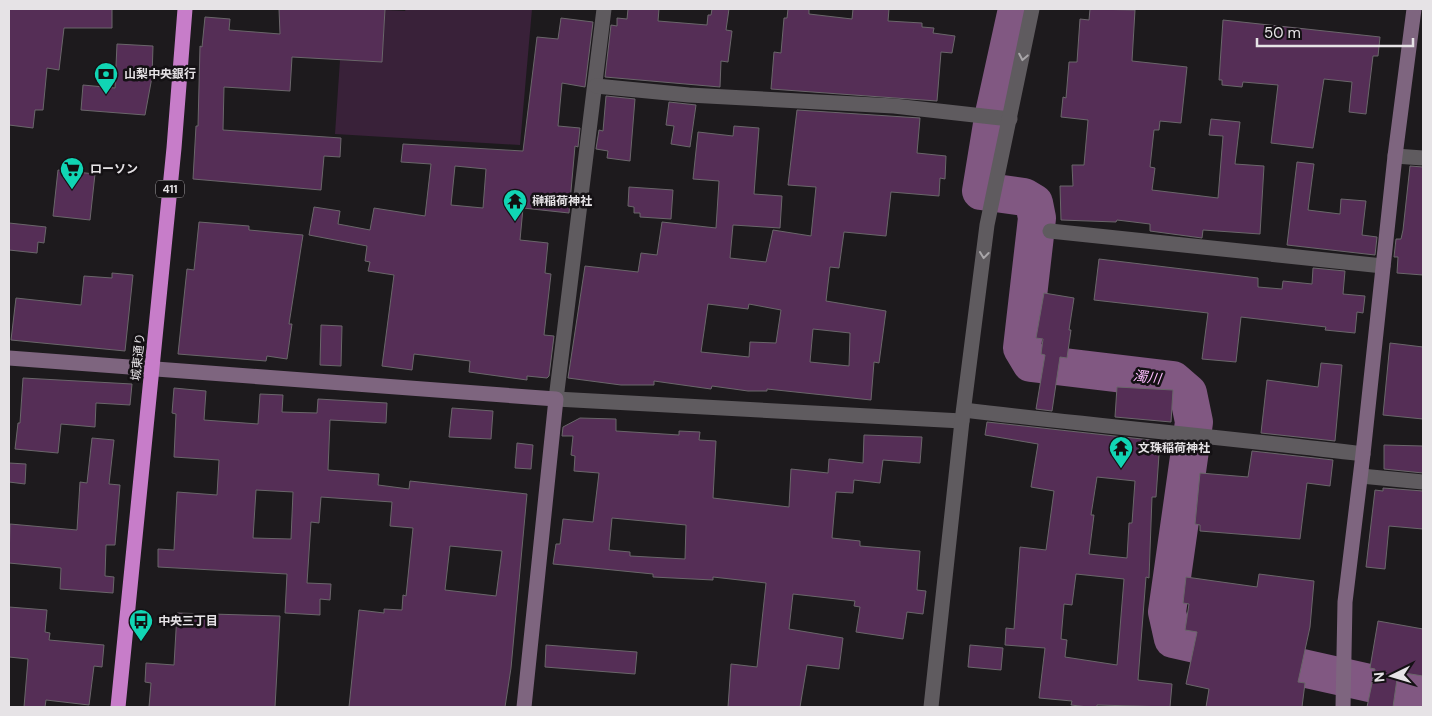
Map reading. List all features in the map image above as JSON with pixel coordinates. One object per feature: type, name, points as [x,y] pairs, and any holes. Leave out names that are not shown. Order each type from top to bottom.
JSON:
[{"type":"highway","name":"城東通り","points":[[118,707],[174,148],[184,9]]},
{"type":"street","points":[[524,707],[556,400],[604,9]]},
{"type":"street","points":[[931,707],[963,416],[991,207],[1032,9]]},
{"type":"street","points":[[1343,705],[1345,602],[1361,476],[1395,156],[1414,9]]},
{"type":"street","points":[[596,86],[689,95],[894,106],[1010,119]]},
{"type":"street","points":[[1395,156],[1423,158]]},
{"type":"street","points":[[1050,231],[1383,266]]},
{"type":"street","points":[[9,358],[556,400],[963,416],[1178,432],[1363,454]]},
{"type":"street","points":[[1361,476],[1423,482]]},
{"type":"shaded area","points":[[406,9],[532,9],[520,145],[335,134],[340,60],[382,62],[385,10],[405,11]]},
{"type":"building","points":[[9,9],[112,9],[112,28],[64,28],[59,70],[47,68],[43,110],[35,110],[33,128],[9,125]]},
{"type":"building","points":[[279,9],[385,9],[382,62],[292,57],[290,91],[224,87],[223,130],[341,138],[340,157],[324,156],[321,190],[193,179],[196,126],[198,126],[200,46],[202,47],[205,17],[230,19],[229,30],[280,34]]},
{"type":"building","points":[[628,9],[659,9],[658,21],[707,25],[708,15],[711,15],[712,9],[729,9],[726,30],[732,31],[728,62],[721,61],[720,87],[605,77],[611,25],[617,26],[617,18],[627,19]]},
{"type":"building","points":[[788,9],[809,9],[809,14],[852,19],[853,9],[889,9],[888,21],[922,23],[922,27],[934,28],[933,33],[955,36],[952,53],[941,52],[937,101],[771,89],[774,52],[781,53],[784,18],[787,18]]},
{"type":"building","points":[[1090,9],[1135,10],[1132,61],[1187,67],[1181,123],[1160,121],[1159,130],[1154,130],[1150,167],[1155,168],[1152,190],[1218,198],[1223,136],[1209,135],[1211,119],[1240,122],[1235,164],[1264,166],[1260,234],[1203,230],[1202,238],[1150,231],[1150,224],[1117,220],[1116,222],[1061,220],[1060,186],[1073,186],[1072,165],[1084,165],[1088,120],[1061,117],[1063,97],[1066,98],[1069,62],[1077,62],[1080,19],[1089,20]]},
{"type":"building","points":[[561,18],[593,22],[585,87],[562,83],[558,126],[580,128],[578,147],[575,146],[569,213],[523,208],[520,240],[548,243],[545,273],[551,274],[544,335],[554,336],[549,376],[547,378],[527,376],[527,380],[469,372],[470,361],[414,354],[412,370],[382,366],[394,275],[368,271],[370,262],[365,261],[367,246],[309,235],[314,207],[340,211],[338,224],[370,230],[374,208],[425,216],[431,164],[401,162],[403,144],[523,151],[537,37],[558,39]],"holes":[[[455,166],[486,169],[483,208],[451,205]]]},
{"type":"building","points":[[1223,20],[1380,37],[1378,56],[1373,56],[1366,114],[1349,112],[1352,82],[1324,79],[1313,148],[1271,143],[1278,85],[1243,82],[1242,87],[1222,85],[1222,80],[1219,80]]},
{"type":"building","points":[[117,44],[153,46],[152,77],[145,115],[81,110],[83,85],[115,88]]},
{"type":"building","points":[[606,96],[635,99],[630,161],[607,158],[608,151],[596,149],[599,130],[603,131]]},
{"type":"building","points":[[669,102],[696,105],[690,147],[671,144],[674,126],[666,125]]},
{"type":"building","points":[[797,110],[920,118],[917,153],[946,156],[945,179],[940,178],[939,196],[891,192],[886,236],[844,232],[839,268],[830,267],[826,301],[886,311],[879,363],[874,362],[871,400],[767,389],[767,391],[748,391],[712,386],[711,389],[654,381],[654,385],[621,385],[568,378],[585,266],[638,272],[641,253],[657,255],[662,222],[716,228],[719,181],[693,179],[698,132],[733,136],[734,126],[759,128],[754,194],[782,196],[780,228],[733,225],[730,258],[766,262],[773,230],[811,236],[816,187],[788,185]],"holes":[[[708,304],[748,309],[749,304],[781,310],[776,343],[750,342],[749,357],[701,352]],[[813,329],[850,333],[849,366],[810,362]]]},
{"type":"building","points":[[1297,162],[1314,164],[1308,210],[1340,214],[1341,199],[1366,201],[1362,235],[1377,237],[1375,255],[1287,245]]},
{"type":"building","points":[[1410,166],[1423,167],[1423,275],[1397,273],[1398,257],[1394,257],[1396,239],[1401,239],[1403,230]]},
{"type":"building","points":[[58,170],[95,174],[90,220],[53,216]]},
{"type":"building","points":[[629,187],[673,190],[671,219],[640,217],[640,213],[634,213],[634,207],[628,206]]},
{"type":"building","points":[[199,222],[249,226],[249,230],[303,235],[289,324],[292,324],[287,359],[267,356],[266,361],[178,354],[187,269],[194,270]]},
{"type":"building","points":[[9,223],[46,227],[44,243],[38,242],[37,253],[9,250]]},
{"type":"building","points":[[1099,259],[1258,278],[1258,287],[1282,289],[1283,281],[1312,284],[1313,268],[1345,271],[1343,294],[1365,296],[1363,313],[1357,312],[1355,333],[1325,330],[1326,327],[1241,317],[1236,362],[1202,359],[1208,313],[1094,300]]},
{"type":"building","points":[[112,273],[133,275],[125,351],[11,340],[16,298],[81,305],[84,276],[112,278]]},
{"type":"building","points":[[1044,293],[1074,298],[1067,358],[1060,357],[1052,411],[1036,409],[1045,355],[1041,354],[1043,339],[1036,338]]},
{"type":"building","points":[[321,325],[342,326],[341,366],[320,365]]},
{"type":"building","points":[[1390,343],[1423,347],[1423,419],[1383,415]]},
{"type":"building","points":[[1321,363],[1342,365],[1335,441],[1261,433],[1267,380],[1318,387]]},
{"type":"building","points":[[23,378],[132,384],[130,405],[96,403],[95,427],[61,424],[58,453],[15,449],[18,423],[20,423]]},
{"type":"building","points":[[1117,387],[1173,390],[1171,422],[1115,417]]},
{"type":"building","points":[[174,388],[206,391],[204,420],[258,424],[260,394],[283,395],[282,412],[317,413],[318,399],[387,403],[386,423],[330,420],[328,470],[379,474],[378,485],[409,489],[410,481],[527,494],[511,668],[505,707],[349,707],[359,610],[384,613],[384,609],[402,610],[403,595],[406,596],[413,528],[390,526],[392,502],[321,497],[319,523],[311,522],[307,583],[331,584],[330,600],[320,599],[320,615],[285,613],[287,574],[158,567],[158,549],[174,550],[177,492],[217,495],[219,460],[174,457],[176,414],[172,413]],"holes":[[[256,490],[293,492],[291,539],[253,538]],[[450,546],[502,551],[496,596],[445,590]]]},
{"type":"building","points":[[452,408],[493,411],[491,439],[449,437]]},
{"type":"building","points":[[580,418],[616,419],[616,431],[679,435],[679,431],[700,432],[699,440],[716,441],[713,498],[789,507],[791,469],[828,473],[829,459],[863,463],[864,435],[922,437],[920,463],[883,460],[880,483],[854,480],[853,493],[836,492],[832,538],[860,541],[860,546],[920,551],[917,590],[926,591],[923,614],[907,612],[903,639],[856,632],[860,607],[854,606],[855,601],[793,594],[789,629],[843,638],[839,669],[807,665],[800,707],[728,707],[731,664],[757,667],[766,583],[713,577],[713,580],[653,577],[653,574],[553,564],[556,544],[560,544],[563,519],[593,522],[599,473],[574,471],[575,456],[571,455],[573,436],[562,436],[563,427]],"holes":[[[612,518],[686,525],[685,559],[630,556],[630,552],[609,550]]]},
{"type":"building","points":[[987,422],[1160,441],[1156,497],[1152,497],[1149,578],[1146,577],[1138,680],[1172,684],[1170,707],[1097,705],[1097,707],[1088,707],[1071,705],[1072,701],[1039,698],[1045,648],[1005,645],[1006,628],[1014,629],[1020,547],[1046,550],[1054,491],[1031,487],[1038,444],[985,435]],"holes":[[[1097,477],[1135,481],[1132,523],[1129,523],[1127,558],[1089,554],[1094,515],[1091,515]],[[1076,574],[1124,579],[1117,665],[1065,657],[1067,640],[1061,639],[1064,604],[1072,605]]]},
{"type":"building","points":[[92,438],[114,440],[109,484],[120,485],[115,545],[106,545],[105,576],[114,577],[113,593],[60,589],[61,568],[9,563],[10,524],[77,530],[80,482],[87,483]]},
{"type":"building","points":[[517,443],[533,445],[531,469],[515,468]]},
{"type":"building","points":[[1384,445],[1423,446],[1423,473],[1384,469]]},
{"type":"building","points":[[1252,451],[1333,460],[1330,486],[1307,483],[1300,539],[1200,531],[1200,525],[1195,524],[1200,473],[1248,477]]},
{"type":"building","points":[[9,463],[26,464],[25,484],[9,482]]},
{"type":"building","points":[[1383,488],[1423,491],[1423,529],[1389,526],[1385,569],[1366,567],[1375,490],[1383,491]]},
{"type":"building","points":[[1259,574],[1314,581],[1310,627],[1298,682],[1305,683],[1302,707],[1206,707],[1209,689],[1186,684],[1197,632],[1185,630],[1189,604],[1183,603],[1186,577],[1257,587]]},
{"type":"building","points":[[9,607],[47,610],[45,632],[50,633],[49,640],[104,645],[102,667],[94,666],[89,705],[46,700],[45,707],[24,707],[28,659],[9,657]]},
{"type":"building","points":[[177,613],[280,616],[275,707],[149,707],[151,683],[145,682],[146,663],[174,665]]},
{"type":"building","points":[[1378,621],[1423,629],[1423,676],[1398,672],[1393,707],[1367,707],[1375,669],[1370,668]]},
{"type":"building","points":[[546,645],[637,652],[635,674],[545,667]]},
{"type":"building","points":[[970,645],[1003,648],[1001,670],[968,667]]},
{"type":"waterway","name":"濁川","points":[[1017,9],[993,118],[981,191],[1024,197],[1034,203],[1037,218],[1022,348],[1031,363],[1173,380],[1188,393],[1194,422],[1167,612],[1173,639],[1423,695]]},
{"type":"place","name":"山梨中央銀行","points":[[106,95]]},
{"type":"place","name":"ローソン","points":[[72,190]]},
{"type":"place","name":"榊稲荷神社","points":[[515,222]]},
{"type":"place","name":"文珠稲荷神社","points":[[1121,469]]},
{"type":"place","name":"中央三丁目","points":[[141,642]]}]
